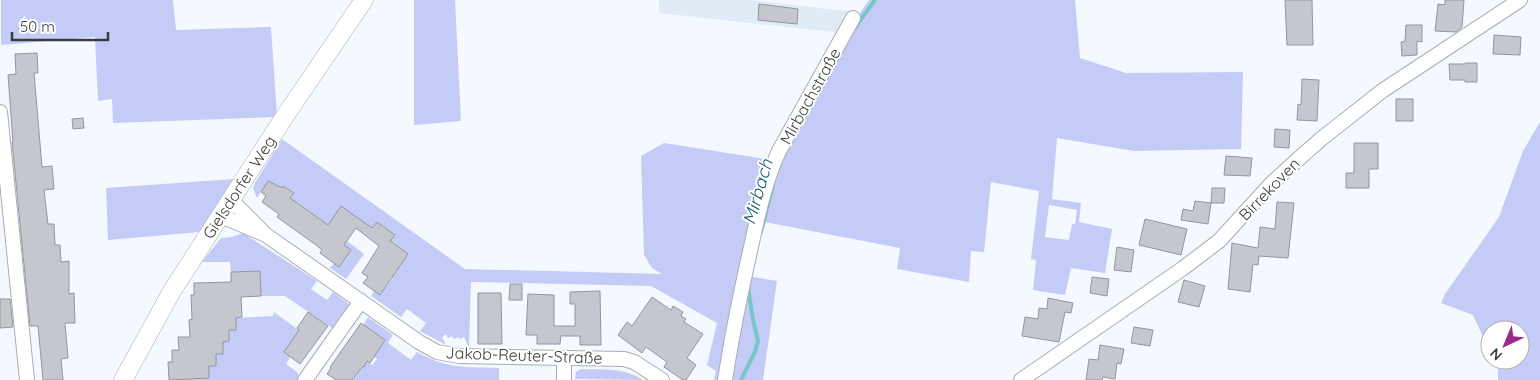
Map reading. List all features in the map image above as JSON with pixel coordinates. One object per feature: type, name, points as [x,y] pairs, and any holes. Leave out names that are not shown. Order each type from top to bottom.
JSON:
[{"type":"street","name":"Gielsdorfer Weg","points":[[123,380],[161,309],[285,116],[364,0]]},
{"type":"street","name":"Birrekoven","points":[[1021,380],[1182,269],[1219,241],[1271,184],[1321,139],[1382,91],[1520,0]]},
{"type":"street","name":"Mirbachstraße","points":[[725,380],[757,220],[771,169],[779,151],[853,18]]},
{"type":"street","points":[[0,112],[27,380]]},
{"type":"street","name":"Jakob-Reuter-Straße","points":[[231,200],[266,235],[428,348],[447,355],[629,360],[662,380]]},
{"type":"street","name":"Jakob-Reuter-Straße","points":[[221,216],[266,235]]},
{"type":"street","points":[[306,380],[361,301]]},
{"type":"street","points":[[564,358],[564,380]]},
{"type":"shaded area","points":[[1,0],[173,0],[176,30],[271,27],[277,117],[113,123],[112,99],[98,101],[95,37],[1,45]]},
{"type":"shaded area","points":[[414,0],[455,0],[461,121],[414,125]]},
{"type":"shaded area","points":[[659,0],[752,0],[855,12],[842,33],[659,13]]},
{"type":"shaded area","points":[[869,0],[1075,0],[1080,58],[1126,73],[1243,72],[1241,149],[1134,151],[1057,138],[1052,199],[1081,203],[1079,222],[1112,229],[1105,273],[1071,268],[1065,295],[1033,290],[1036,260],[1031,259],[1039,191],[991,182],[984,252],[971,251],[969,282],[897,269],[900,248],[760,221],[775,164],[854,22]],"holes":[[[1049,205],[1077,210],[1075,224],[1072,224],[1069,240],[1045,237]]]},
{"type":"shaded area","points":[[1540,122],[1540,380],[1498,380],[1498,370],[1530,370],[1530,320],[1480,320],[1480,330],[1473,315],[1441,303],[1445,294],[1499,217],[1523,151]]},
{"type":"shaded area","points":[[282,139],[465,269],[662,274],[652,268],[644,255],[641,156],[664,143],[772,160],[721,380],[714,380],[716,371],[707,365],[717,323],[651,286],[471,282],[469,348],[464,337],[454,339],[452,336],[448,338],[446,334],[442,337],[446,345],[420,331],[426,323],[407,309],[401,317],[371,296],[374,291],[380,295],[392,279],[375,267],[394,274],[408,255],[390,241],[394,234],[377,222],[366,236],[355,228],[341,206],[330,223],[347,241],[364,254],[346,279],[330,268],[350,250],[332,236],[320,219],[290,198],[293,193],[283,186],[282,188],[268,181],[257,198],[253,188],[255,183]]},
{"type":"shaded area","points":[[234,179],[199,232],[108,240],[106,188]]},
{"type":"shaded area","points":[[243,233],[317,281],[311,289],[327,300],[333,292],[349,304],[332,328],[285,296],[260,296],[259,271],[231,272],[230,262],[202,262],[221,238]]},
{"type":"shaded area","points":[[747,276],[777,281],[763,380],[727,380]]},
{"type":"shaded area","points":[[274,312],[300,331],[284,352],[290,357],[286,364],[298,373],[298,380],[173,380],[209,378],[209,366],[216,366],[216,354],[223,354],[223,342],[229,341],[229,330],[236,318],[273,316]]},
{"type":"shaded area","points":[[368,317],[393,335],[388,343],[411,360],[417,352],[438,362],[457,366],[499,368],[499,380],[353,380],[367,361],[372,365],[377,359],[374,357],[385,340],[363,325]]},
{"type":"shaded area","points":[[581,369],[621,371],[643,380],[575,379],[576,372]]},
{"type":"building","points":[[1285,0],[1312,0],[1313,45],[1287,45]]},
{"type":"building","points":[[1445,0],[1464,0],[1462,27],[1456,32],[1435,31],[1438,4],[1445,5]]},
{"type":"building","points":[[759,4],[798,9],[797,24],[758,20]]},
{"type":"building","points":[[1406,25],[1422,25],[1422,42],[1417,41],[1417,55],[1402,56],[1401,42],[1405,41]]},
{"type":"building","points":[[1494,35],[1521,37],[1520,55],[1493,54]]},
{"type":"building","points":[[37,53],[38,73],[34,73],[42,167],[52,166],[54,189],[44,190],[48,224],[54,224],[55,245],[60,245],[61,262],[69,261],[69,294],[74,293],[75,323],[65,323],[68,358],[61,359],[63,380],[43,380],[38,326],[30,326],[12,142],[8,75],[16,74],[15,54]]},
{"type":"building","points":[[1477,63],[1477,82],[1450,80],[1449,64]]},
{"type":"building","points":[[1302,79],[1319,80],[1317,121],[1297,120],[1298,104],[1301,105]]},
{"type":"building","points":[[1396,99],[1413,99],[1413,121],[1396,121]]},
{"type":"building","points":[[83,118],[84,128],[73,129],[72,119]]},
{"type":"building","points":[[1275,129],[1290,130],[1289,148],[1274,147]]},
{"type":"building","points":[[1354,143],[1378,143],[1378,169],[1369,169],[1369,188],[1346,188],[1346,173],[1354,173]]},
{"type":"building","points":[[1226,156],[1252,158],[1250,176],[1224,175]]},
{"type":"building","points":[[268,181],[282,188],[283,186],[294,193],[290,198],[328,225],[341,206],[372,228],[377,222],[395,235],[390,241],[408,254],[380,295],[363,283],[368,277],[362,273],[379,246],[356,228],[344,245],[351,250],[339,267],[320,253],[322,250],[277,217],[279,214],[262,202],[266,196],[261,192]]},
{"type":"building","points":[[1212,188],[1225,188],[1224,203],[1211,203]]},
{"type":"building","points":[[1195,201],[1211,203],[1208,224],[1181,220],[1183,209],[1193,211]]},
{"type":"building","points":[[1277,202],[1294,203],[1288,258],[1259,256],[1258,265],[1253,264],[1250,292],[1228,289],[1232,243],[1258,248],[1260,227],[1275,229]]},
{"type":"building","points":[[1145,219],[1187,229],[1181,255],[1139,245]]},
{"type":"building","points":[[1117,247],[1134,250],[1131,272],[1114,270]]},
{"type":"building","points":[[260,271],[261,296],[241,297],[242,317],[236,318],[236,330],[229,330],[229,341],[223,342],[223,354],[216,354],[216,366],[209,366],[209,378],[169,380],[168,362],[172,362],[172,350],[179,350],[178,337],[190,337],[189,320],[192,319],[191,295],[194,295],[194,283],[231,282],[231,272]]},
{"type":"building","points":[[1092,277],[1109,279],[1107,296],[1090,293]]},
{"type":"building","points":[[1184,280],[1205,286],[1199,307],[1178,302]]},
{"type":"building","points":[[510,284],[522,284],[522,300],[509,300]]},
{"type":"building","points":[[600,291],[601,345],[580,345],[580,336],[561,336],[560,344],[537,344],[537,335],[526,335],[528,294],[554,295],[554,326],[575,326],[575,304],[570,304],[570,292]]},
{"type":"building","points":[[478,293],[501,293],[502,344],[478,344]]},
{"type":"building","points":[[652,297],[671,310],[673,306],[683,312],[681,316],[686,319],[684,322],[703,334],[687,358],[696,365],[686,380],[683,380],[664,367],[667,362],[646,347],[642,353],[618,335],[627,322],[632,326]]},
{"type":"building","points":[[1048,298],[1073,303],[1071,313],[1065,312],[1059,342],[1022,336],[1025,317],[1038,319],[1039,308],[1047,309]]},
{"type":"building","points":[[0,299],[10,299],[13,327],[0,328]]},
{"type":"building","points":[[308,312],[328,326],[300,364],[284,352],[299,330],[297,328]]},
{"type":"building","points":[[361,323],[385,340],[370,363],[367,361],[352,380],[336,380],[327,374],[330,367]]},
{"type":"building","points":[[1134,327],[1153,330],[1150,346],[1131,343]]},
{"type":"building","points":[[1100,345],[1124,349],[1121,364],[1117,363],[1115,379],[1103,377],[1102,380],[1086,380],[1089,359],[1098,360]]},
{"type":"waterway","name":"Mirbach","points":[[854,29],[875,0]]},
{"type":"waterway","name":"Mirbach","points":[[761,232],[773,185]]},
{"type":"waterway","name":"Mirbach","points":[[741,380],[755,352],[758,341],[748,287]]}]
